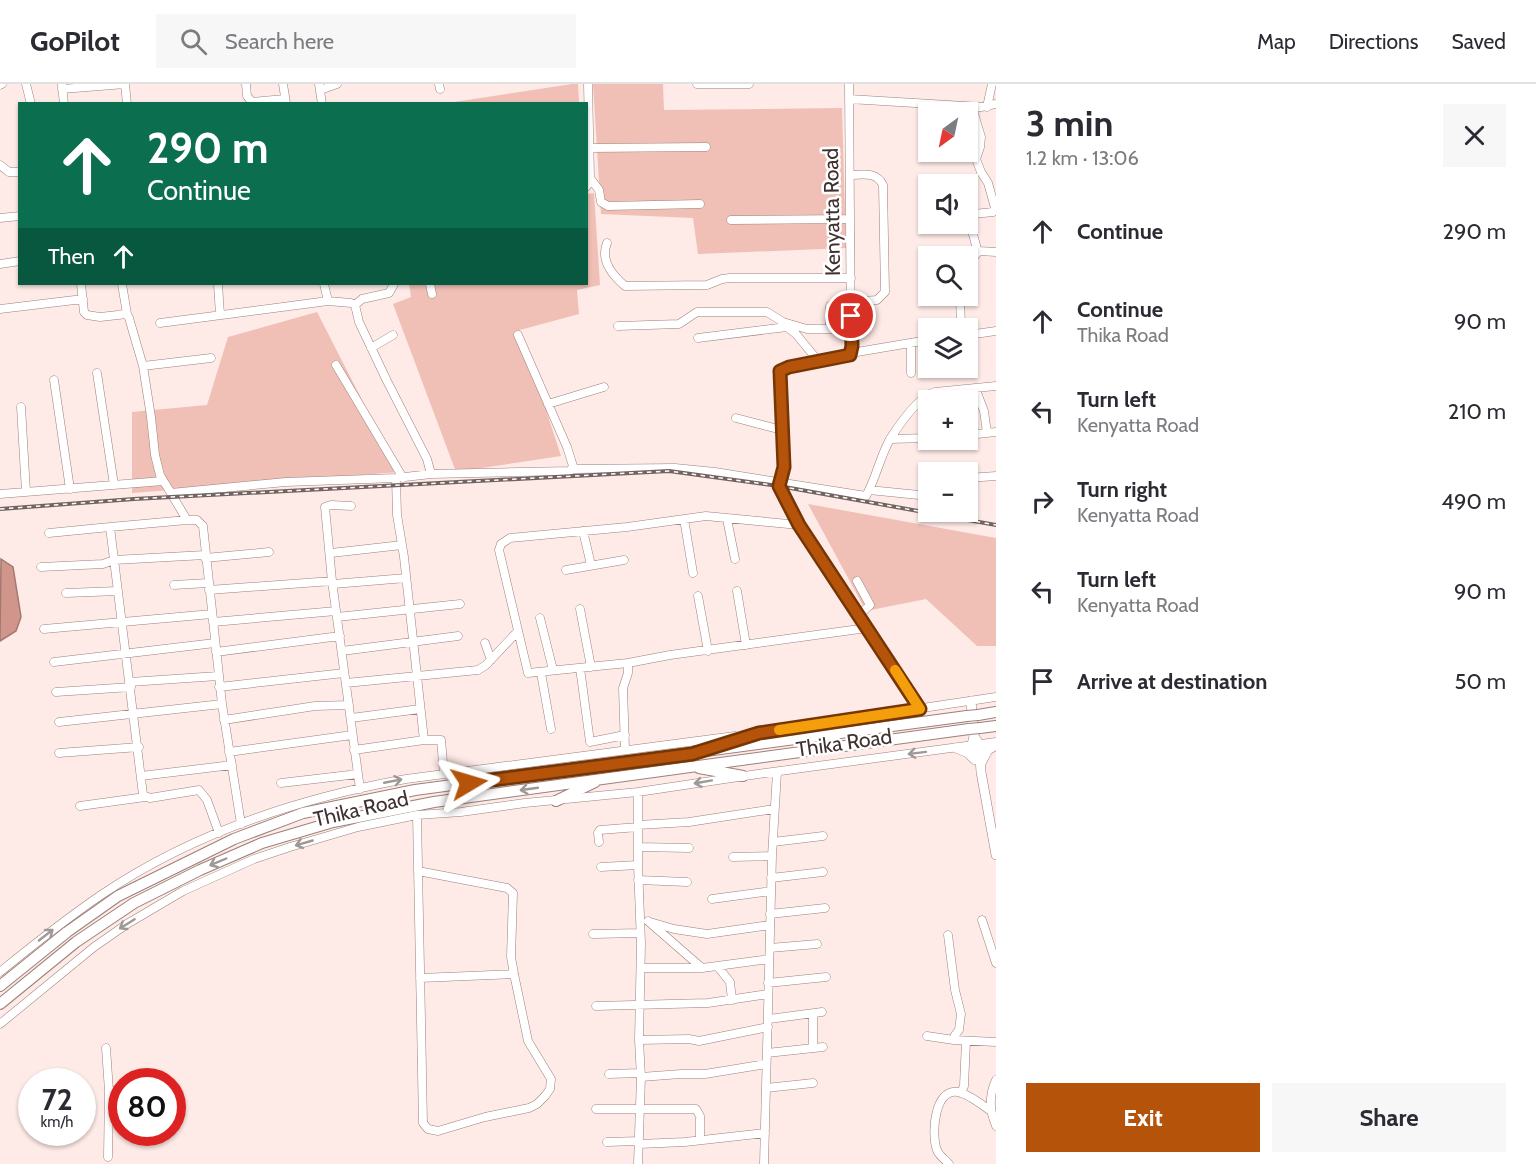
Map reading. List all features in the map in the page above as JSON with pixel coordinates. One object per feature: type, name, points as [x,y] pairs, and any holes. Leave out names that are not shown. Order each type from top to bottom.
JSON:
[{"type":"highway","name":"Thika Road","points":[[0,986],[67,932],[118,896],[234,839],[303,813],[415,790],[996,712]]},
{"type":"highway","name":"Thika Road","points":[[0,1004],[76,942],[134,903],[200,870],[262,843],[333,822],[400,809],[689,767],[975,736],[996,726]]},
{"type":"highway","points":[[692,754],[759,733]]},
{"type":"highway","points":[[689,767],[743,776]]},
{"type":"highway","points":[[556,801],[600,779]]},
{"type":"main road","points":[[971,701],[979,766],[996,855]]},
{"type":"main road","points":[[979,766],[988,750],[996,743]]},
{"type":"main road","points":[[956,748],[968,753],[979,766]]},
{"type":"street","points":[[26,84],[30,102]]},
{"type":"street","points":[[64,102],[62,86],[125,84],[127,102]]},
{"type":"street","points":[[246,84],[247,96],[252,102],[286,101],[283,84]]},
{"type":"street","points":[[322,102],[319,87],[337,84]]},
{"type":"street","points":[[588,84],[590,148],[590,182],[588,184]]},
{"type":"street","points":[[697,84],[749,84]]},
{"type":"street","name":"Kenyatta Road","points":[[849,84],[851,353]]},
{"type":"street","points":[[987,107],[992,84]]},
{"type":"street","points":[[849,99],[918,103]]},
{"type":"street","points":[[978,106],[996,104]]},
{"type":"street","points":[[978,126],[981,136],[978,153]]},
{"type":"street","points":[[590,148],[706,147]]},
{"type":"street","points":[[977,162],[988,183],[995,208],[993,212],[974,214],[970,219],[977,249],[996,252]]},
{"type":"street","points":[[0,165],[9,172],[18,172]]},
{"type":"street","points":[[850,175],[873,175],[878,177],[883,185],[885,292],[877,300],[851,302]]},
{"type":"street","points":[[590,178],[599,190],[602,202],[608,206],[700,204]]},
{"type":"street","points":[[0,218],[18,216]]},
{"type":"street","points":[[731,220],[850,219]]},
{"type":"street","points":[[607,243],[603,253],[605,262],[625,286],[707,285],[730,278],[851,278]]},
{"type":"street","points":[[0,264],[18,261]]},
{"type":"street","points":[[81,285],[84,312],[87,315],[100,317],[127,314]]},
{"type":"street","points":[[122,285],[127,314],[143,366],[160,476],[187,520]]},
{"type":"street","points":[[218,285],[220,315]]},
{"type":"street","points":[[324,285],[328,302]]},
{"type":"street","points":[[355,305],[362,299],[389,293],[393,285]]},
{"type":"street","points":[[430,285],[432,294]]},
{"type":"street","points":[[0,309],[83,299]]},
{"type":"street","points":[[160,323],[328,302],[355,305]]},
{"type":"street","points":[[355,305],[359,322],[427,459],[431,474]]},
{"type":"street","points":[[830,306],[830,329]]},
{"type":"street","points":[[618,326],[679,324],[696,312],[767,312],[783,322],[807,329],[851,329]]},
{"type":"street","points":[[698,338],[787,327],[796,334],[819,362]]},
{"type":"street","points":[[978,334],[996,331]]},
{"type":"street","points":[[371,348],[393,335]]},
{"type":"street","points":[[519,335],[573,462],[572,469]]},
{"type":"street","points":[[918,342],[851,353],[848,357],[789,367],[780,371],[784,467],[779,486],[780,492],[799,525],[920,709]]},
{"type":"street","points":[[911,343],[911,373]]},
{"type":"street","points":[[143,366],[211,358]]},
{"type":"street","points":[[336,365],[400,478],[397,515],[424,740]]},
{"type":"street","points":[[97,373],[114,485]]},
{"type":"street","points":[[54,380],[70,489]]},
{"type":"street","points":[[171,493],[286,482],[400,478],[431,474],[675,468],[715,472],[866,496],[890,439],[910,412],[927,395],[935,392],[996,386]]},
{"type":"street","points":[[548,404],[604,387]]},
{"type":"street","points":[[975,388],[992,432]]},
{"type":"street","points":[[21,407],[26,492]]},
{"type":"street","points":[[736,418],[782,430]]},
{"type":"street","points":[[890,439],[918,438]]},
{"type":"street","points":[[978,477],[996,476]]},
{"type":"street","points":[[0,494],[163,481]]},
{"type":"street","points":[[869,490],[918,495]]},
{"type":"street","points":[[351,506],[325,507],[332,582],[360,789]]},
{"type":"street","points":[[799,525],[706,516],[510,538],[501,544],[500,550],[528,674],[628,663],[867,628]]},
{"type":"street","points":[[684,519],[693,573]]},
{"type":"street","points":[[727,519],[735,559]]},
{"type":"street","points":[[49,533],[187,520],[201,522],[219,687],[241,824]]},
{"type":"street","points":[[110,527],[145,797]]},
{"type":"street","points":[[583,531],[591,565]]},
{"type":"street","points":[[331,553],[402,545]]},
{"type":"street","points":[[41,567],[103,564],[114,560],[268,552]]},
{"type":"street","points":[[566,570],[624,560]]},
{"type":"street","points":[[174,585],[208,586],[406,578]]},
{"type":"street","points":[[857,581],[870,605],[859,615]]},
{"type":"street","points":[[66,593],[118,591]]},
{"type":"street","points":[[737,591],[746,645]]},
{"type":"street","points":[[698,596],[708,651]]},
{"type":"street","points":[[45,628],[123,621],[337,614],[460,604]]},
{"type":"street","points":[[580,609],[591,667]]},
{"type":"street","points":[[540,618],[553,670]]},
{"type":"street","points":[[346,682],[478,670],[484,668],[517,632]]},
{"type":"street","points":[[216,652],[340,636]]},
{"type":"street","points":[[342,651],[458,636]]},
{"type":"street","points":[[54,662],[215,643]]},
{"type":"street","points":[[485,644],[491,660]]},
{"type":"street","points":[[625,750],[623,688],[628,673],[628,663]]},
{"type":"street","points":[[580,668],[590,742],[625,735]]},
{"type":"street","points":[[219,687],[344,673]]},
{"type":"street","points":[[541,673],[551,729]]},
{"type":"street","points":[[56,692],[218,676]]},
{"type":"street","name":"Thika Road","points":[[0,972],[49,932],[103,894],[148,867],[219,833],[270,813],[406,779],[759,733],[996,697]]},
{"type":"street","points":[[59,722],[222,705]]},
{"type":"street","points":[[224,720],[315,706],[349,705]]},
{"type":"street","points":[[351,718],[420,709]]},
{"type":"street","points":[[229,753],[352,735]]},
{"type":"street","name":"Thika Road","points":[[0,1024],[94,947],[127,924],[183,891],[254,859],[358,827],[417,815],[638,792],[956,748],[975,736],[996,743]]},
{"type":"street","points":[[354,750],[424,740],[441,740],[444,774]]},
{"type":"street","points":[[59,753],[139,747]]},
{"type":"street","points":[[141,776],[231,765]]},
{"type":"street","points":[[764,1164],[771,878],[777,772]]},
{"type":"street","points":[[281,783],[358,774]]},
{"type":"street","points":[[80,806],[199,790],[205,796],[219,833]]},
{"type":"street","points":[[638,792],[638,880],[644,920],[640,933],[641,1075],[638,1164]]},
{"type":"street","points":[[599,842],[600,830],[689,822],[774,809]]},
{"type":"street","points":[[417,815],[418,871],[420,978],[423,1123],[428,1129],[438,1131],[485,1116],[529,1108],[542,1100],[550,1089],[551,1079],[528,1041],[514,974],[511,957],[512,890],[418,871]]},
{"type":"street","points":[[773,842],[823,836]]},
{"type":"street","points":[[638,847],[689,848]]},
{"type":"street","points":[[733,857],[772,856]]},
{"type":"street","points":[[601,867],[638,865]]},
{"type":"street","points":[[771,878],[823,872]]},
{"type":"street","points":[[638,880],[687,882]]},
{"type":"street","points":[[712,898],[771,891]]},
{"type":"street","points":[[770,914],[825,908]]},
{"type":"street","points":[[644,920],[674,929],[707,934],[770,925]]},
{"type":"street","points":[[644,920],[702,968]]},
{"type":"street","points":[[982,920],[996,963]]},
{"type":"street","points":[[593,934],[640,933]]},
{"type":"street","points":[[948,935],[955,990],[961,1014],[959,1030],[954,1040]]},
{"type":"street","points":[[770,948],[817,944]]},
{"type":"street","points":[[641,968],[718,967],[769,958]]},
{"type":"street","points":[[718,967],[730,982],[732,1000]]},
{"type":"street","points":[[420,978],[514,974]]},
{"type":"street","points":[[768,983],[826,977]]},
{"type":"street","points":[[596,1006],[640,1006],[732,1000],[768,994]]},
{"type":"street","points":[[639,1040],[689,1039],[699,1041],[822,1012]]},
{"type":"street","points":[[813,1014],[813,1048]]},
{"type":"street","points":[[927,1036],[996,1042]]},
{"type":"street","points":[[961,1093],[964,1086],[966,1041]]},
{"type":"street","points":[[767,1053],[823,1047]]},
{"type":"street","points":[[106,1048],[108,1077]]},
{"type":"street","points":[[609,1074],[705,1074],[766,1064]]},
{"type":"street","points":[[996,1080],[992,1088],[991,1107],[996,1126]]},
{"type":"street","points":[[766,1088],[813,1083]]},
{"type":"street","points":[[949,1164],[937,1151],[934,1114],[949,1094],[961,1093],[980,1104],[991,1107]]},
{"type":"street","points":[[596,1109],[696,1109],[700,1116],[700,1140]]},
{"type":"street","points":[[607,1142],[700,1140],[765,1133]]},
{"type":"street","points":[[108,1146],[108,1156]]},
{"type":"shaded area","points":[[572,84],[578,84],[579,102],[454,102]]},
{"type":"shaded area","points":[[593,84],[663,84],[664,110],[842,108],[846,248],[698,254],[693,218],[601,214]]},
{"type":"shaded area","points":[[594,193],[600,285],[577,290],[579,314],[520,330],[561,456],[456,472],[393,304],[411,297],[409,285],[588,285],[588,194]]},
{"type":"shaded area","points":[[317,312],[399,472],[132,493],[132,412],[207,405],[228,337]]},
{"type":"shaded area","points":[[808,504],[996,538],[996,646],[977,646],[926,599],[866,611]]},
{"type":"shaded area","points":[[1,559],[13,567],[21,617],[16,631],[0,641]]},
{"type":"railway","points":[[0,509],[134,499],[669,471],[779,486],[996,525]]},
{"type":"slow traffic","points":[[779,730],[920,709],[895,670]]},
{"type":"route","points":[[469,783],[692,754],[759,733],[920,709],[799,525],[780,492],[779,486],[784,467],[780,371],[789,367],[848,357],[852,346],[851,316]]}]
